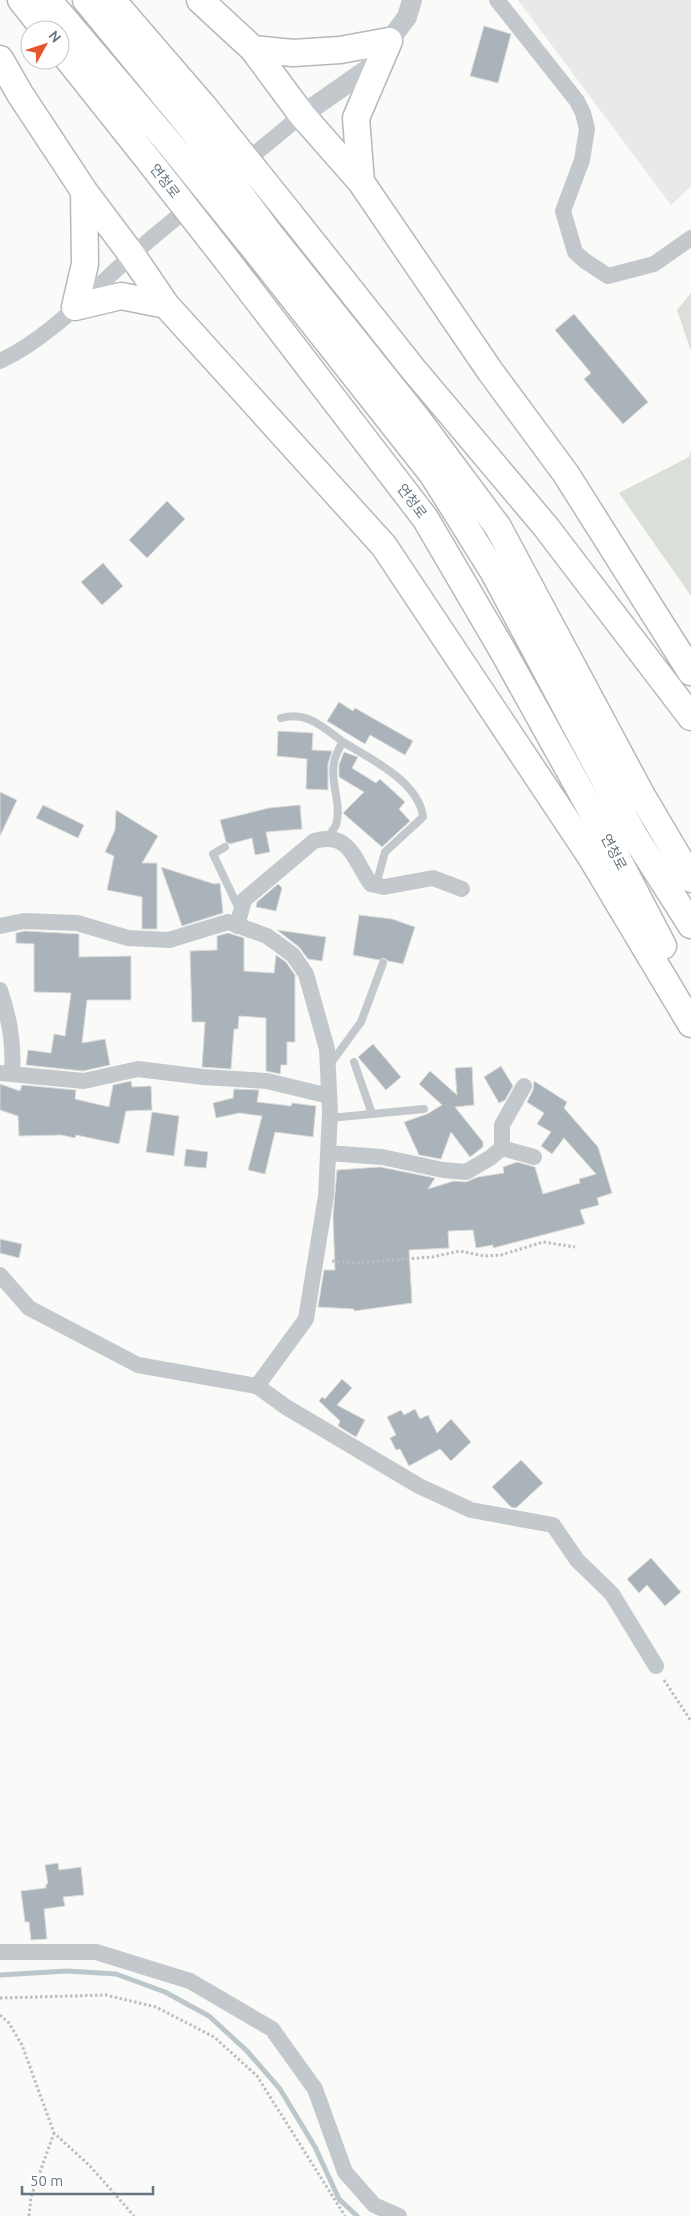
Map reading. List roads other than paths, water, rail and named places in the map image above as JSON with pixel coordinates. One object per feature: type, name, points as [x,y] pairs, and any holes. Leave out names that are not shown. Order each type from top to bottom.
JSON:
[{"type":"highway","points":[[21,0],[37,20]]},
{"type":"highway","points":[[48,0],[170,144],[261,240],[416,417],[498,527],[641,794],[691,879]]},
{"type":"highway","points":[[86,0],[290,214],[413,369],[546,526],[691,717]]},
{"type":"highway","points":[[112,0],[198,118],[261,240]]},
{"type":"highway","points":[[200,0],[253,49],[302,115],[361,182],[490,371],[566,474],[691,672]]},
{"type":"highway","points":[[253,49],[293,53],[340,50],[389,41]]},
{"type":"highway","points":[[361,182],[356,118],[389,41]]},
{"type":"highway","points":[[0,58],[20,94],[84,191],[132,255],[166,305],[384,546],[590,857],[691,1024]]},
{"type":"highway","name":"연청로","points":[[70,62],[226,258],[425,518],[609,842],[691,1002]]},
{"type":"highway","points":[[84,191],[84,264],[75,307],[122,296],[166,305]]},
{"type":"highway","name":"연청로","points":[[261,240],[433,475],[493,571],[635,837],[691,925]]},
{"type":"highway","points":[[648,602],[691,657]]},
{"type":"street","points":[[0,361],[19,352],[75,307],[132,255],[302,115],[368,69],[407,17],[412,0]]},
{"type":"street","points":[[497,0],[577,101],[584,113],[587,129],[582,160],[563,212],[575,252],[608,276],[654,264],[691,238]]},
{"type":"street","points":[[239,920],[244,900],[314,841],[327,838],[343,842],[348,847],[371,884],[384,887],[433,878],[462,889]]},
{"type":"street","points":[[0,926],[24,921],[77,923],[128,938],[168,940],[239,920],[267,936],[293,955],[306,974],[327,1049],[330,1118],[326,1196],[306,1319],[257,1386]]},
{"type":"street","points":[[0,990],[7,1011],[13,1058],[6,1073],[84,1081],[138,1069],[203,1077],[267,1081],[329,1096]]},
{"type":"street","points":[[502,1148],[502,1125],[524,1086]]},
{"type":"street","points":[[328,1153],[382,1157],[443,1170],[466,1172],[490,1158],[502,1148]]},
{"type":"street","points":[[502,1148],[534,1157]]},
{"type":"street","points":[[0,1275],[29,1308],[138,1365],[257,1386],[286,1407],[428,1490],[470,1510],[553,1525],[577,1560],[612,1594],[656,1666],[640,1640]]},
{"type":"street","points":[[0,1952],[96,1952],[190,1981],[272,2029],[315,2089],[345,2172],[374,2205],[399,2216]]},
{"type":"lane","points":[[281,718],[295,714],[317,722],[397,778],[413,792],[422,807],[424,817],[385,852],[376,885]]},
{"type":"lane","points":[[327,838],[336,826],[337,808],[332,781],[337,752],[343,742]]},
{"type":"lane","points":[[225,847],[213,854],[239,920]]},
{"type":"lane","points":[[328,1067],[361,1022],[383,962]]},
{"type":"lane","points":[[354,1062],[372,1114]]},
{"type":"lane","points":[[330,1118],[424,1109]]},
{"type":"waterway","points":[[0,1975],[67,1971],[116,1974],[165,1992],[209,2016],[247,2051],[280,2089],[315,2147],[339,2199],[357,2216]]}]
